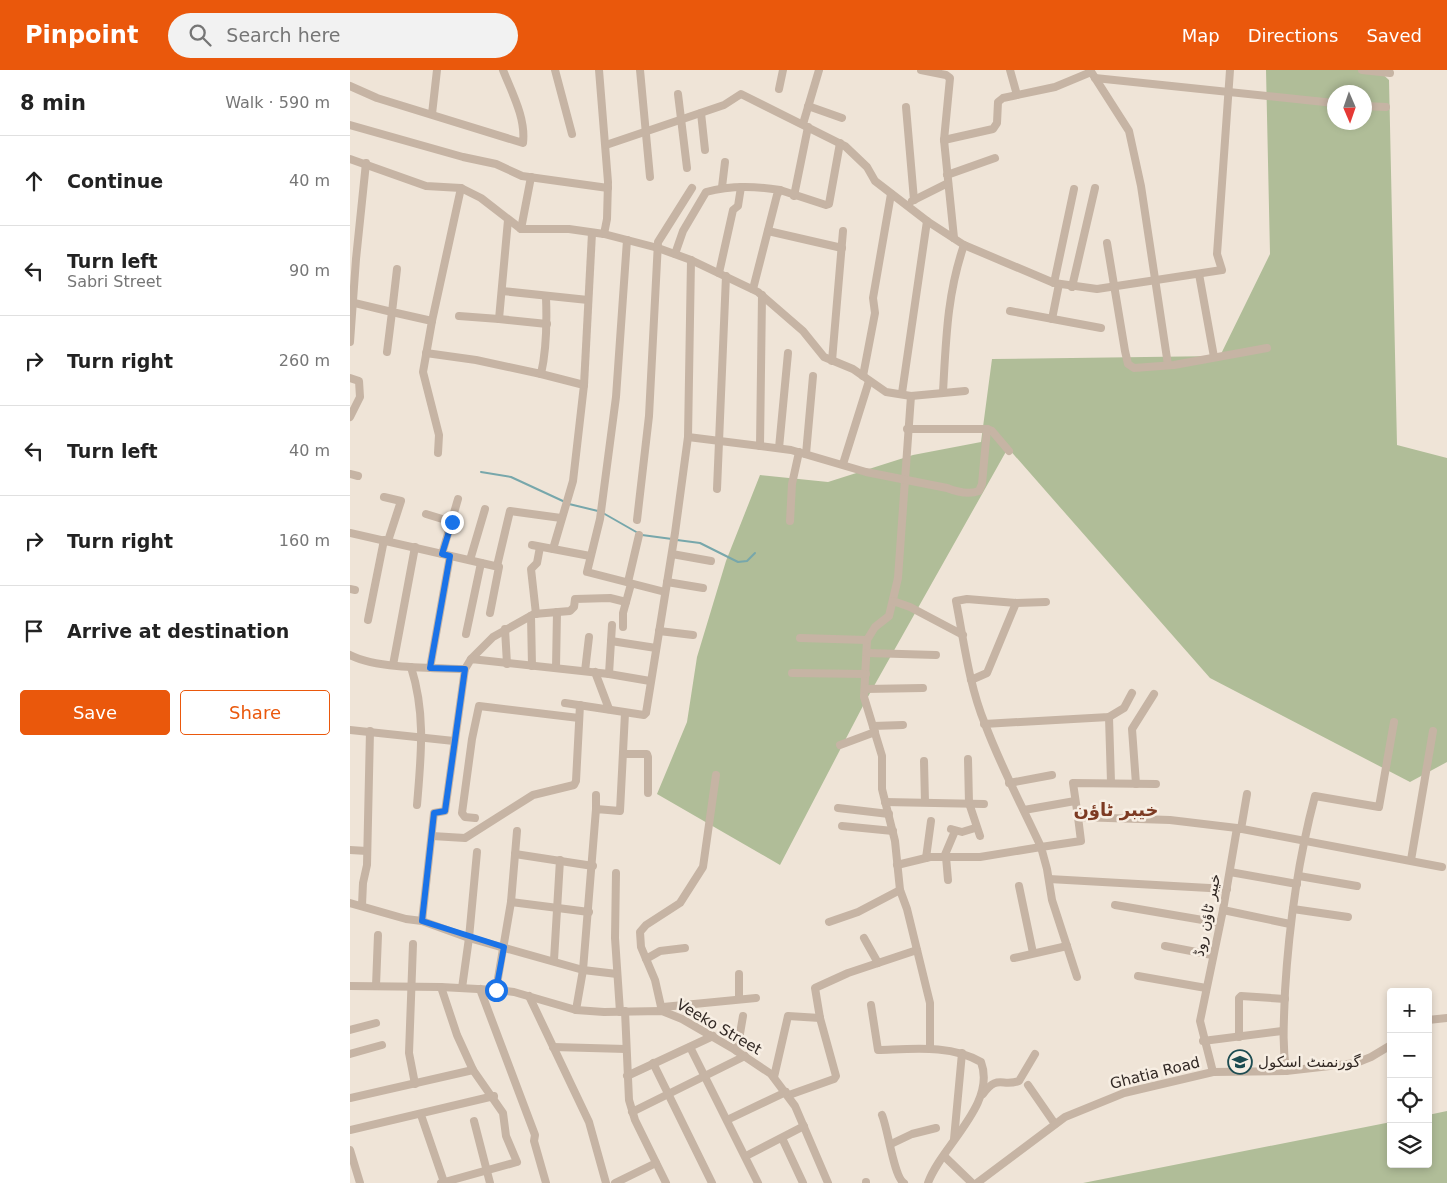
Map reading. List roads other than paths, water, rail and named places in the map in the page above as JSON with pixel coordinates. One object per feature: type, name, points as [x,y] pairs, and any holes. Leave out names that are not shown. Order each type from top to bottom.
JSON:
[{"type":"street","points":[[432,114],[438,70]]},
{"type":"street","points":[[350,86],[377,98],[523,144],[524,134],[520,112],[503,70]]},
{"type":"street","points":[[555,70],[572,134]]},
{"type":"street","points":[[599,70],[608,188],[607,219],[604,234]]},
{"type":"street","points":[[640,70],[650,178]]},
{"type":"street","points":[[779,89],[783,70]]},
{"type":"street","points":[[794,196],[808,106],[819,70]]},
{"type":"street","points":[[921,70],[936,71],[950,78],[944,140],[954,238]]},
{"type":"street","points":[[1010,70],[1017,95]]},
{"type":"street","points":[[606,145],[724,105],[741,94],[840,143],[867,167],[875,181],[927,222],[964,245],[1056,283],[1085,289],[1116,287],[1222,270],[1216,254],[1230,70]]},
{"type":"street","points":[[1362,70],[1390,73]]},
{"type":"street","points":[[944,140],[993,129],[997,123],[998,102],[1017,95],[1055,87],[1092,73],[1327,102]]},
{"type":"street","points":[[1092,73],[1130,130],[1141,186],[1168,365]]},
{"type":"street","points":[[678,94],[686,168]]},
{"type":"street","points":[[808,106],[842,118]]},
{"type":"street","points":[[906,106],[914,200]]},
{"type":"street","points":[[1372,106],[1386,107]]},
{"type":"street","points":[[701,113],[705,150]]},
{"type":"street","points":[[350,125],[463,157],[496,164],[522,176],[608,188]]},
{"type":"street","points":[[675,254],[684,230],[706,192],[722,188],[761,187],[780,190],[826,205],[829,204],[840,143]]},
{"type":"street","points":[[350,158],[426,186],[461,188],[481,198],[522,229],[569,229],[604,234],[658,248],[691,260],[762,295],[803,331],[824,357],[853,369],[886,392],[902,393],[911,396],[965,391]]},
{"type":"street","points":[[905,205],[948,179],[995,158]]},
{"type":"street","points":[[722,188],[725,162]]},
{"type":"street","points":[[350,342],[353,259],[366,163]]},
{"type":"street","points":[[522,229],[531,177]]},
{"type":"street","points":[[717,489],[720,441],[723,275],[733,210],[738,206],[740,187]]},
{"type":"street","points":[[438,453],[439,435],[423,372],[432,321],[461,188]]},
{"type":"street","points":[[637,520],[649,416],[658,242],[692,188]]},
{"type":"street","points":[[1072,287],[1095,188]]},
{"type":"street","points":[[1052,319],[1056,283],[1074,189]]},
{"type":"street","points":[[753,289],[780,190]]},
{"type":"street","points":[[843,464],[866,378],[876,313],[874,298],[891,194]]},
{"type":"street","points":[[350,214],[360,215]]},
{"type":"street","points":[[499,319],[508,220]]},
{"type":"street","points":[[902,393],[927,222]]},
{"type":"street","points":[[768,231],[842,248]]},
{"type":"street","points":[[832,361],[843,231]]},
{"type":"street","points":[[553,549],[573,481],[584,385],[592,233]]},
{"type":"street","points":[[627,240],[616,397],[600,518],[587,572],[665,592]]},
{"type":"street","points":[[1107,243],[1128,364],[1134,368],[1168,365],[1267,348]]},
{"type":"street","points":[[943,392],[948,304],[954,275],[964,245]]},
{"type":"street","points":[[565,702],[644,715],[646,713],[674,544],[688,437],[691,260]]},
{"type":"street","points":[[387,352],[397,269]]},
{"type":"street","points":[[1199,274],[1214,358]]},
{"type":"street","points":[[502,292],[588,300]]},
{"type":"street","points":[[760,446],[762,295]]},
{"type":"street","points":[[541,374],[545,356],[546,297]]},
{"type":"street","points":[[351,302],[432,321]]},
{"type":"street","points":[[1010,311],[1101,328]]},
{"type":"street","points":[[458,316],[547,324]]},
{"type":"street","points":[[426,353],[476,360],[584,385]]},
{"type":"street","points":[[779,448],[788,353]]},
{"type":"street","points":[[790,521],[792,484],[803,453],[814,376]]},
{"type":"street","points":[[350,378],[359,381],[360,397],[350,417]]},
{"type":"street","points":[[911,396],[907,429],[898,578],[889,616],[875,627],[867,640],[864,697],[882,756],[882,789],[894,831],[900,890],[930,1003],[930,1049]]},
{"type":"street","points":[[907,429],[986,429],[992,431],[1008,452]]},
{"type":"street","points":[[688,437],[779,448],[843,464],[866,472],[956,492],[979,491],[986,429]]},
{"type":"street","points":[[368,620],[386,541],[401,500],[384,497]]},
{"type":"street","points":[[430,668],[446,555],[458,499]]},
{"type":"street","points":[[470,560],[485,509]]},
{"type":"street","points":[[490,613],[499,567],[497,566],[510,511],[561,518]]},
{"type":"street","points":[[426,514],[452,522]]},
{"type":"street","points":[[350,533],[497,566]]},
{"type":"street","points":[[623,627],[623,613],[639,535]]},
{"type":"street","points":[[532,666],[533,615],[531,569],[537,563],[536,546],[590,556]]},
{"type":"street","points":[[393,665],[415,547]]},
{"type":"street","points":[[672,554],[711,561]]},
{"type":"street","points":[[466,634],[482,563]]},
{"type":"street","points":[[667,582],[704,588]]},
{"type":"street","points":[[422,921],[434,813],[445,811],[465,669],[470,659],[493,637],[505,629],[533,615],[570,611],[574,607],[575,599],[610,598],[626,602]]},
{"type":"street","points":[[1046,602],[1016,603],[967,599],[956,601],[971,680],[984,724],[1041,847],[1052,900],[1077,977]]},
{"type":"street","points":[[893,601],[910,607],[963,635]]},
{"type":"street","points":[[971,680],[986,673],[1016,603]]},
{"type":"street","points":[[556,668],[557,612]]},
{"type":"street","points":[[609,674],[612,625]]},
{"type":"street","points":[[505,629],[506,664]]},
{"type":"street","points":[[659,631],[693,635]]},
{"type":"street","points":[[585,671],[589,636]]},
{"type":"street","points":[[800,638],[867,640]]},
{"type":"street","points":[[611,641],[656,648]]},
{"type":"street","points":[[867,653],[936,655]]},
{"type":"street","points":[[350,655],[356,658],[393,665],[465,669]]},
{"type":"street","points":[[470,659],[595,672],[650,681]]},
{"type":"street","points":[[411,667],[420,697],[422,738],[417,805]]},
{"type":"street","points":[[595,672],[609,709]]},
{"type":"street","points":[[792,673],[866,674]]},
{"type":"street","points":[[865,689],[923,688]]},
{"type":"street","points":[[984,724],[1109,717],[1124,708],[1132,693]]},
{"type":"street","points":[[1136,784],[1132,729],[1154,694]]},
{"type":"street","points":[[432,836],[465,838],[533,795],[574,784],[580,705]]},
{"type":"street","points":[[475,818],[466,817],[462,813],[472,739],[479,706],[579,718]]},
{"type":"street","points":[[596,809],[620,811],[625,712]]},
{"type":"street","points":[[1109,717],[1111,782]]},
{"type":"street","points":[[1286,1071],[1282,1031],[1290,924],[1304,840],[1315,796],[1379,807],[1394,722]]},
{"type":"street","points":[[840,745],[874,729],[903,726]]},
{"type":"street","points":[[350,730],[422,738],[472,739]]},
{"type":"street","points":[[362,905],[367,851],[370,731]]},
{"type":"street","points":[[1411,860],[1433,731]]},
{"type":"street","points":[[623,754],[647,754],[648,793]]},
{"type":"street","points":[[968,759],[968,803],[980,836]]},
{"type":"street","points":[[924,761],[924,802]]},
{"type":"street","points":[[1010,783],[1052,774]]},
{"type":"street","points":[[716,775],[703,867],[680,903],[643,928],[639,937],[663,1009],[756,998]]},
{"type":"street","points":[[897,865],[926,858],[980,857],[1081,841],[1073,783],[1156,784]]},
{"type":"street","name":"خیبر ٹاؤن روڈ","points":[[1213,1072],[1203,1041],[1200,1021],[1212,955],[1247,794]]},
{"type":"street","points":[[576,1010],[583,970],[589,912],[596,795]]},
{"type":"street","points":[[1024,810],[1075,801]]},
{"type":"street","points":[[885,802],[984,804]]},
{"type":"street","points":[[838,808],[889,814]]},
{"type":"street","points":[[1078,817],[1170,820],[1239,829],[1442,867]]},
{"type":"street","points":[[926,858],[931,822]]},
{"type":"street","points":[[842,826],[894,831]]},
{"type":"street","points":[[948,880],[945,857],[953,830],[966,832],[976,828]]},
{"type":"street","points":[[496,990],[511,902],[517,831]]},
{"type":"street","points":[[350,850],[367,851]]},
{"type":"street","points":[[462,988],[470,938],[477,852]]},
{"type":"street","points":[[515,854],[593,866]]},
{"type":"street","points":[[554,960],[560,860]]},
{"type":"street","points":[[1230,872],[1357,886]]},
{"type":"street","points":[[616,873],[617,974],[626,1049],[629,1100],[632,1112],[666,1183]]},
{"type":"street","points":[[1049,879],[1227,889]]},
{"type":"street","points":[[1019,886],[1034,953]]},
{"type":"street","points":[[829,922],[858,912],[900,890]]},
{"type":"street","points":[[511,902],[589,912]]},
{"type":"street","points":[[350,903],[362,905],[406,920],[422,921],[470,938],[554,960],[583,970],[617,974]]},
{"type":"street","points":[[1115,905],[1220,923]]},
{"type":"street","points":[[1293,909],[1348,917]]},
{"type":"street","points":[[1223,910],[1290,924]]},
{"type":"street","points":[[376,986],[378,935]]},
{"type":"street","points":[[864,938],[878,963]]},
{"type":"street","points":[[413,944],[409,1053],[415,1084]]},
{"type":"street","points":[[1014,958],[1067,946]]},
{"type":"street","points":[[1165,946],[1212,955]]},
{"type":"street","points":[[646,959],[660,951],[685,948]]},
{"type":"street","points":[[727,1120],[787,1093],[834,1079],[836,1076],[820,1018],[815,988],[917,950]]},
{"type":"street","points":[[739,974],[739,999]]},
{"type":"street","points":[[1138,976],[1206,988]]},
{"type":"street","name":"Veeko Street","points":[[350,986],[411,986],[496,990],[529,996],[576,1010],[622,1011],[663,1009],[713,1036],[774,1077],[787,1093],[804,1126],[828,1183]]},
{"type":"street","points":[[421,1115],[442,1182],[517,1162],[506,1136],[503,1113],[494,1096],[473,1070],[457,1035],[441,987]]},
{"type":"street","points":[[480,989],[535,1135],[534,1141],[546,1183]]},
{"type":"street","points":[[529,996],[589,1122],[606,1183]]},
{"type":"street","points":[[1239,1037],[1239,998],[1241,996],[1285,999]]},
{"type":"street","points":[[871,1005],[878,1050],[930,1049],[962,1053],[981,1062],[984,1070],[982,1094]]},
{"type":"street","points":[[737,1051],[743,1016]]},
{"type":"street","points":[[774,1077],[788,1016],[820,1018]]},
{"type":"street","points":[[1432,1020],[1447,1018]]},
{"type":"street","points":[[350,1030],[376,1023]]},
{"type":"street","points":[[1203,1041],[1282,1031]]},
{"type":"street","points":[[627,1076],[713,1036]]},
{"type":"street","points":[[350,1054],[382,1045]]},
{"type":"street","points":[[553,1047],[626,1049]]},
{"type":"street","points":[[690,1047],[758,1183]]},
{"type":"street","name":"Ghatia Road","points":[[977,1183],[1055,1124],[1084,1107],[1124,1093],[1213,1072],[1286,1071],[1356,1063],[1371,1058],[1387,1048]]},
{"type":"street","points":[[954,1142],[962,1053]]},
{"type":"street","points":[[928,1183],[989,1085],[999,1080],[1019,1081],[1035,1054]]},
{"type":"street","points":[[632,1112],[744,1056]]},
{"type":"street","points":[[653,1063],[712,1183]]},
{"type":"street","points":[[350,1098],[473,1070]]},
{"type":"street","points":[[1028,1085],[1055,1124]]},
{"type":"street","points":[[350,1130],[421,1115],[494,1096]]},
{"type":"street","points":[[882,1115],[898,1177],[904,1183]]},
{"type":"street","points":[[474,1120],[490,1183]]},
{"type":"street","points":[[746,1156],[804,1126]]},
{"type":"street","points":[[891,1144],[912,1134],[936,1128]]},
{"type":"street","points":[[782,1138],[803,1183]]},
{"type":"street","points":[[350,1150],[360,1183]]},
{"type":"street","points":[[944,1156],[972,1183]]},
{"type":"street","points":[[615,1183],[656,1163]]},
{"type":"waterway","points":[[481,472],[511,477],[565,502]]},
{"type":"waterway","points":[[569,504],[598,511]]},
{"type":"waterway","points":[[603,513],[638,533]]},
{"type":"waterway","points":[[642,535],[672,539]]},
{"type":"waterway","points":[[677,540],[700,543],[738,562],[747,561],[755,553]]},
{"type":"place","name":"گورنمنٹ اسکول","points":[[1240,1062]]},
{"type":"district","name":"خیبر ٹاؤن","points":[[1116,809]]}]
